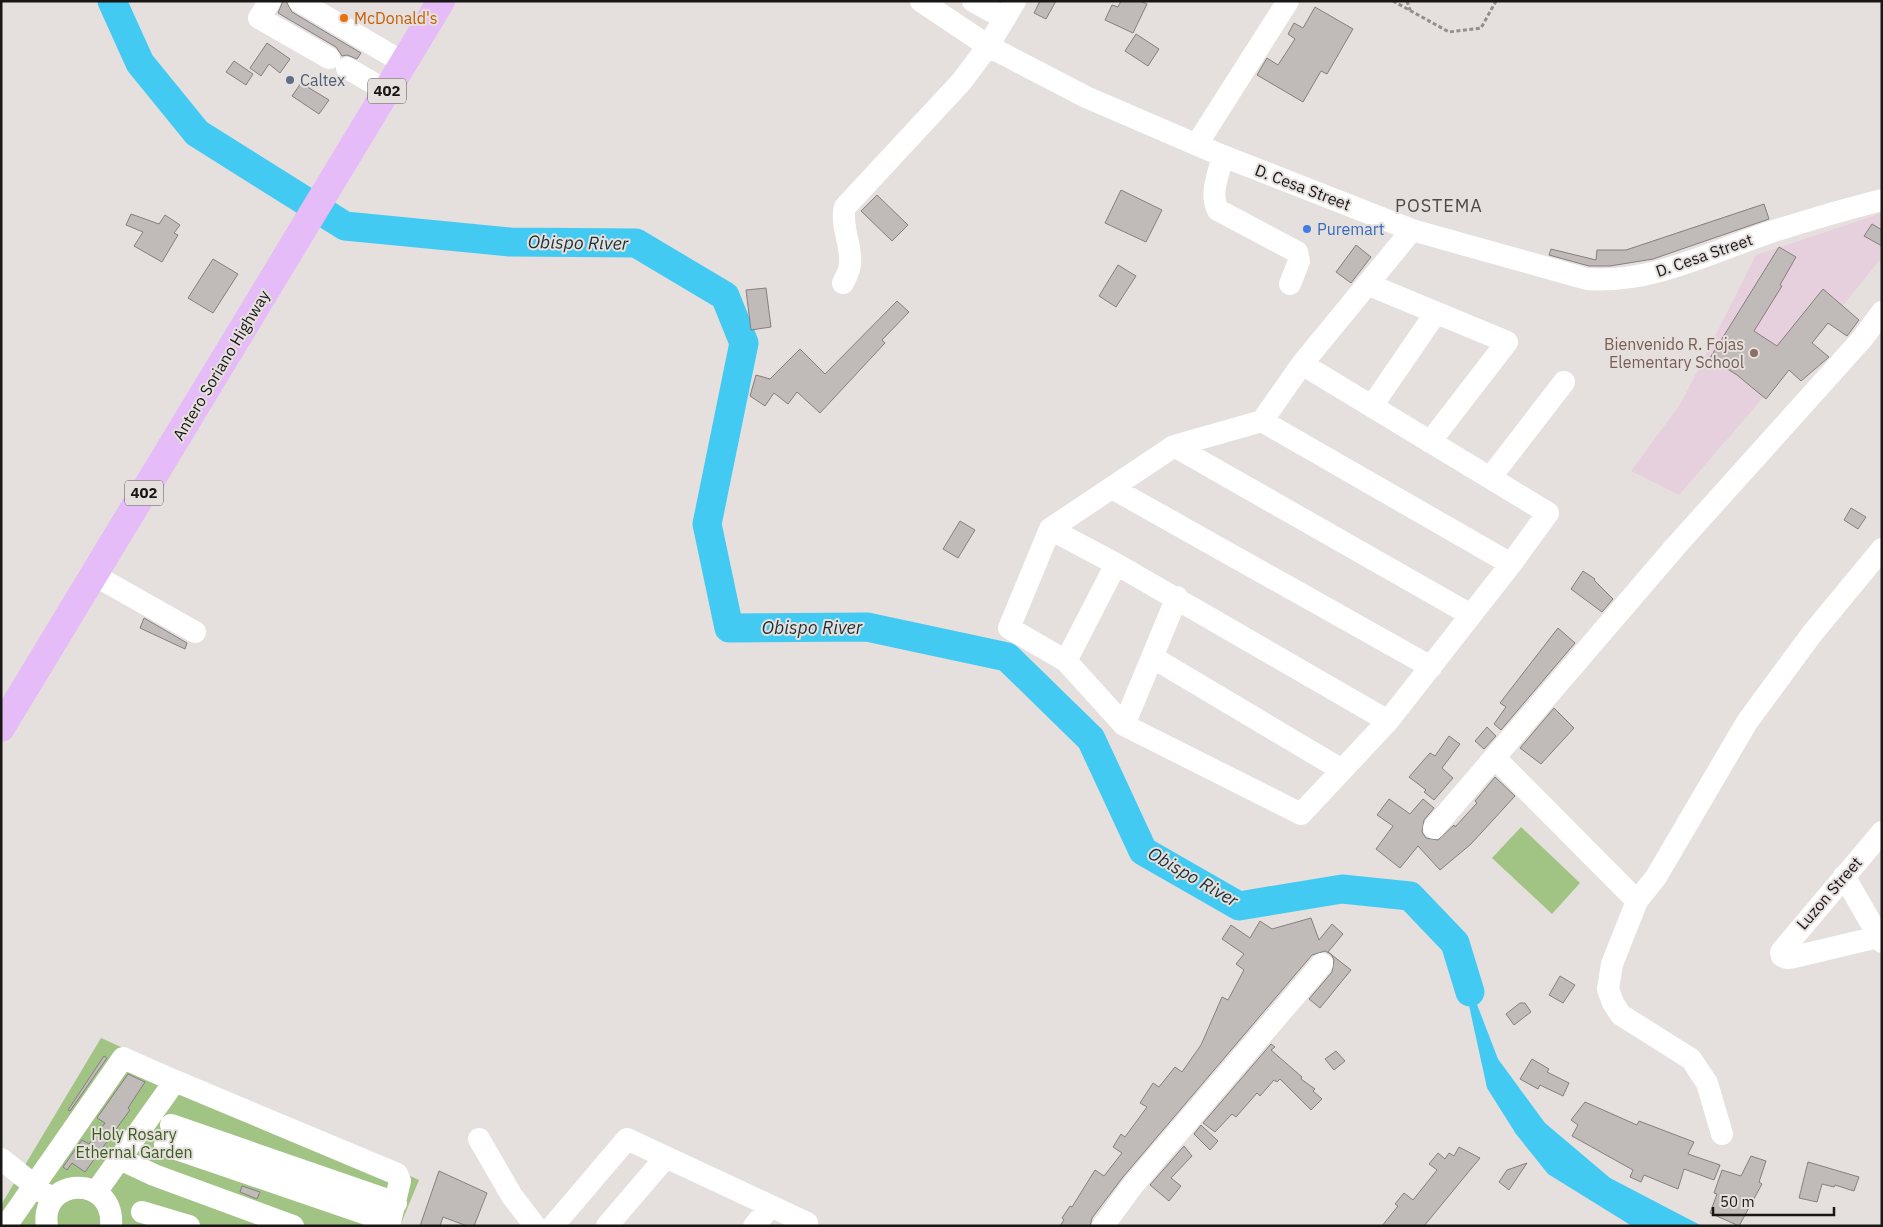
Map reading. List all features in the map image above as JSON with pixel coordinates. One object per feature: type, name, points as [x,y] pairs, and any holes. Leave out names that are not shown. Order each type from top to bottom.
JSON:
[{"type":"main road","name":"Antero Soriano Highway","points":[[1,728],[441,1]]},
{"type":"street","points":[[270,1],[259,18],[387,91]]},
{"type":"street","points":[[299,1],[404,63]]},
{"type":"street","name":"D. Cesa Street","points":[[921,1],[988,46],[1086,97],[1223,156],[1412,230],[1587,279],[1611,281],[1653,272],[1768,233],[1882,200]]},
{"type":"street","points":[[843,283],[850,266],[850,250],[843,214],[845,207],[938,108],[988,46],[1010,10],[973,1]]},
{"type":"street","points":[[1197,144],[1288,1]]},
{"type":"street","points":[[1223,156],[1213,196],[1218,210],[1297,252],[1299,261],[1290,284]]},
{"type":"street","points":[[1302,364],[1548,514],[1388,721],[1301,814],[1124,725],[1066,661],[1009,628],[1050,529],[1174,446],[1262,421],[1302,364],[1412,230]]},
{"type":"street","points":[[1368,284],[1435,314],[1507,342],[1430,442]]},
{"type":"street","points":[[1434,828],[1675,547],[1862,339],[1882,312]]},
{"type":"street","points":[[1372,406],[1435,314]]},
{"type":"street","points":[[1490,478],[1564,382]]},
{"type":"street","points":[[1262,421],[1511,564]]},
{"type":"street","points":[[1174,446],[1471,615]]},
{"type":"street","points":[[1112,488],[1431,667]]},
{"type":"street","points":[[1050,529],[1177,597],[1388,721]]},
{"type":"street","points":[[1722,1134],[1707,1084],[1691,1060],[1621,1015],[1613,1003],[1608,989],[1612,964],[1637,901],[1656,877],[1747,722],[1775,682],[1882,549]]},
{"type":"street","points":[[1066,661],[1116,564]]},
{"type":"street","points":[[94,575],[196,632]]},
{"type":"street","points":[[1124,725],[1177,597]]},
{"type":"street","points":[[1152,658],[1342,770]]},
{"type":"street","points":[[1495,758],[1637,901]]},
{"type":"street","name":"Luzon Street","points":[[1880,940],[1794,957],[1787,958],[1782,956],[1783,947],[1882,832]]},
{"type":"street","points":[[1844,876],[1880,940]]},
{"type":"street","points":[[1103,1226],[1132,1185],[1322,964]]},
{"type":"street","points":[[6,1226],[32,1185],[123,1058],[397,1174],[400,1181],[392,1217],[168,1135]]},
{"type":"street","points":[[96,1192],[175,1081]]},
{"type":"street","points":[[553,1226],[628,1139],[771,1206],[811,1219]]},
{"type":"street","points":[[479,1140],[512,1196],[535,1226]]},
{"type":"street","points":[[607,1226],[666,1157]]},
{"type":"street","points":[[1,1159],[32,1185],[53,1199]]},
{"type":"street","points":[[120,1159],[154,1174],[293,1226]]},
{"type":"street","points":[[232,1204],[245,1162]]},
{"type":"street","points":[[47,1226],[48,1208],[53,1199],[69,1189],[78,1187],[96,1192],[109,1207],[111,1226]]},
{"type":"street","points":[[754,1226],[771,1206]]},
{"type":"street","points":[[142,1212],[189,1226]]},
{"type":"path","points":[[1393,1],[1449,32],[1481,28],[1496,1]]},
{"type":"path","points":[[1408,1],[1410,11]]},
{"type":"shaded area","name":"Bienvenido R. Fojas Elementary School","points":[[1882,213],[1882,257],[1846,302],[1679,495],[1631,471],[1681,403],[1756,255]]},
{"type":"green space","points":[[1521,827],[1580,883],[1552,914],[1492,858]]},
{"type":"green space","name":"Holy Rosary Ethernal Garden","points":[[101,1038],[419,1180],[400,1226],[1,1226],[1,1205]]},
{"type":"water","points":[[1458,955],[1498,1059],[1545,1123],[1610,1178],[1702,1226],[1632,1226],[1548,1174],[1516,1134],[1487,1088]]},
{"type":"building","points":[[283,1],[286,1],[292,12],[361,53],[357,59],[347,55],[342,56],[336,47],[278,13]]},
{"type":"building","points":[[1040,1],[1056,1],[1046,19],[1034,13]]},
{"type":"building","points":[[1121,1],[1140,1],[1147,4],[1133,33],[1105,20],[1112,5],[1118,7]]},
{"type":"building","points":[[1315,7],[1353,29],[1327,74],[1321,71],[1303,102],[1257,75],[1267,58],[1278,65],[1295,39],[1288,34],[1294,23],[1303,28]]},
{"type":"building","points":[[1136,34],[1159,49],[1148,66],[1125,51]]},
{"type":"building","points":[[267,43],[290,59],[280,73],[269,64],[261,76],[250,68]]},
{"type":"building","points":[[234,61],[253,74],[246,85],[226,72]]},
{"type":"building","points":[[301,83],[329,100],[319,114],[292,96]]},
{"type":"building","points":[[1121,190],[1162,210],[1146,242],[1105,223]]},
{"type":"building","points":[[877,195],[908,225],[892,241],[861,211]]},
{"type":"building","points":[[1764,204],[1769,219],[1653,259],[1610,266],[1589,266],[1549,255],[1551,249],[1596,260],[1597,250],[1626,250]]},
{"type":"building","points":[[131,214],[159,224],[165,215],[180,225],[174,233],[178,235],[162,262],[134,246],[143,232],[126,225]]},
{"type":"building","points":[[1872,224],[1882,230],[1882,246],[1864,236]]},
{"type":"building","points":[[1356,245],[1371,257],[1351,283],[1336,272]]},
{"type":"building","points":[[1779,247],[1796,257],[1780,285],[1782,286],[1754,331],[1777,346],[1823,289],[1859,320],[1847,336],[1828,323],[1812,343],[1829,357],[1801,381],[1789,370],[1766,399],[1737,375],[1710,358]]},
{"type":"building","points":[[213,259],[238,274],[213,313],[188,298]]},
{"type":"building","points":[[1118,265],[1136,276],[1116,307],[1099,296]]},
{"type":"building","points":[[766,288],[771,327],[751,330],[746,290]]},
{"type":"building","points":[[897,301],[909,312],[882,340],[885,343],[820,413],[797,392],[788,404],[774,393],[765,406],[750,396],[756,375],[770,379],[800,349],[825,374]]},
{"type":"building","points":[[1851,508],[1866,517],[1858,529],[1844,520]]},
{"type":"building","points":[[960,521],[975,530],[958,558],[943,549]]},
{"type":"building","points":[[1583,571],[1595,579],[1613,599],[1602,612],[1571,589]]},
{"type":"building","points":[[144,618],[187,643],[185,649],[140,628]]},
{"type":"building","points":[[1558,628],[1575,643],[1501,730],[1494,724],[1506,707],[1500,703]]},
{"type":"building","points":[[1554,708],[1574,728],[1541,764],[1520,748]]},
{"type":"building","points":[[1487,727],[1496,736],[1484,749],[1475,741]]},
{"type":"building","points":[[1449,736],[1460,744],[1442,768],[1453,778],[1434,800],[1424,792],[1426,790],[1409,777],[1430,753],[1435,756]]},
{"type":"building","points":[[1495,777],[1515,796],[1471,844],[1440,870],[1418,846],[1400,868],[1376,849],[1393,826],[1377,815],[1389,799],[1410,814],[1423,799],[1434,808],[1424,820],[1422,832],[1426,838],[1438,840],[1454,825],[1455,827],[1477,803],[1475,801]]},
{"type":"building","points":[[1311,918],[1319,940],[1332,924],[1343,934],[1328,952],[1330,953],[1325,951],[1312,955],[1123,1177],[1092,1218],[1090,1226],[1060,1226],[1064,1220],[1062,1218],[1070,1206],[1072,1207],[1095,1170],[1104,1176],[1122,1153],[1113,1147],[1121,1134],[1125,1137],[1147,1107],[1140,1103],[1153,1083],[1159,1087],[1175,1067],[1182,1072],[1201,1045],[1222,997],[1228,1000],[1244,970],[1236,964],[1244,954],[1222,939],[1231,925],[1250,938],[1260,921],[1272,929]]},
{"type":"building","points":[[1331,955],[1351,970],[1320,1008],[1309,999],[1332,972],[1334,960]]},
{"type":"building","points":[[1560,976],[1575,985],[1563,1003],[1549,995]]},
{"type":"building","points":[[1520,1003],[1525,1003],[1531,1012],[1514,1025],[1506,1014]]},
{"type":"building","points":[[1271,1044],[1275,1047],[1271,1050],[1302,1077],[1301,1079],[1315,1089],[1313,1091],[1322,1099],[1311,1110],[1280,1079],[1277,1082],[1274,1080],[1260,1096],[1257,1093],[1236,1117],[1232,1114],[1215,1132],[1203,1123]]},
{"type":"building","points":[[1336,1051],[1345,1061],[1334,1070],[1325,1059]]},
{"type":"building","points":[[104,1056],[107,1058],[70,1111],[68,1110]]},
{"type":"building","points":[[1532,1059],[1549,1069],[1547,1072],[1569,1083],[1563,1096],[1540,1085],[1538,1089],[1520,1079]]},
{"type":"building","points":[[128,1074],[145,1082],[128,1108],[130,1110],[85,1172],[72,1163],[67,1170],[63,1167],[82,1140],[89,1144],[105,1123],[97,1118]]},
{"type":"building","points":[[1585,1102],[1637,1125],[1639,1121],[1694,1142],[1688,1154],[1720,1165],[1714,1180],[1684,1169],[1678,1189],[1644,1175],[1641,1182],[1630,1177],[1633,1170],[1572,1136],[1578,1125],[1571,1120]]},
{"type":"building","points":[[1201,1125],[1218,1141],[1210,1150],[1194,1134]]},
{"type":"building","points":[[1184,1146],[1192,1156],[1171,1178],[1181,1186],[1169,1201],[1150,1185]]},
{"type":"building","points":[[1459,1147],[1480,1158],[1424,1226],[1382,1226],[1398,1206],[1395,1204],[1404,1193],[1413,1200],[1437,1170],[1429,1164],[1438,1153],[1445,1159],[1449,1153],[1454,1156]]},
{"type":"building","points":[[1751,1156],[1766,1161],[1759,1182],[1762,1184],[1739,1226],[1710,1213],[1717,1194],[1714,1193],[1722,1170],[1741,1176]]},
{"type":"building","points":[[1808,1162],[1859,1177],[1854,1191],[1835,1185],[1834,1187],[1822,1184],[1817,1202],[1799,1198]]},
{"type":"building","points":[[1527,1163],[1509,1190],[1499,1182],[1507,1170]]},
{"type":"building","points":[[439,1171],[487,1193],[474,1226],[467,1226],[443,1217],[440,1226],[420,1226]]},
{"type":"building","points":[[242,1186],[260,1192],[257,1199],[240,1192]]},
{"type":"waterway","name":"Obispo River","points":[[112,1],[140,63],[197,133],[345,226],[510,242],[636,243],[725,296],[744,343],[707,524],[729,628],[867,627],[1007,657],[1091,739],[1143,851],[1239,906],[1342,889],[1410,896],[1455,943],[1470,992]]},
{"type":"place","name":"McDonald's","points":[[344,18]]},
{"type":"place","name":"Caltex","points":[[290,80]]},
{"type":"place","name":"Puremart","points":[[1307,229]]},
{"type":"place","name":"Bienvenido R. Fojas Elementary School","points":[[1754,353]]},
{"type":"district","name":"POSTEMA","points":[[1439,206]]}]
